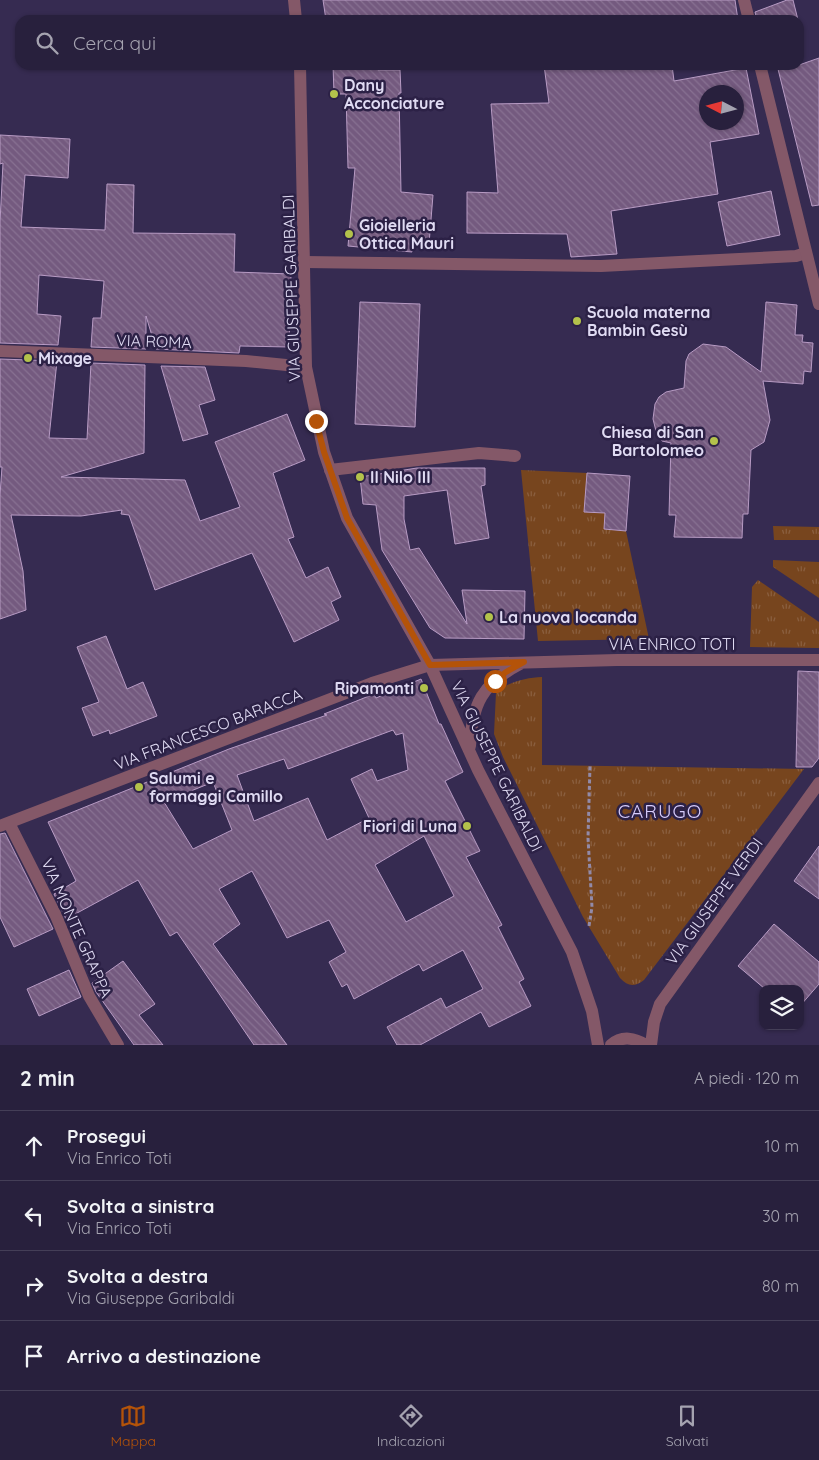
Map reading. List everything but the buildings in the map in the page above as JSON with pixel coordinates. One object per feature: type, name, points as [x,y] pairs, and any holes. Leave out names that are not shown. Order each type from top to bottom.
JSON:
[{"type":"street","points":[[294,0],[296,15]]},
{"type":"street","points":[[744,0],[748,15]]},
{"type":"street","name":"VIA GIUSEPPE GARIBALDI","points":[[300,70],[306,367],[316,421],[330,470],[347,518],[430,665],[470,750],[572,952],[590,1004],[598,1045]]},
{"type":"street","points":[[761,70],[819,304]]},
{"type":"street","points":[[305,262],[600,266],[796,256],[806,253]]},
{"type":"street","name":"VIA ROMA","points":[[0,351],[246,361],[306,367]]},
{"type":"street","points":[[330,470],[479,453],[515,456]]},
{"type":"street","name":"VIA ENRICO TOTI","points":[[430,665],[524,662],[819,660]]},
{"type":"street","points":[[470,750],[472,718],[482,693],[506,672],[524,662]]},
{"type":"street","name":"VIA FRANCESCO BARACCA","points":[[4,825],[372,683],[430,665]]},
{"type":"street","name":"VIA GIUSEPPE VERDI","points":[[651,1045],[654,1022],[660,1004],[819,783]]},
{"type":"street","name":"VIA MONTE GRAPPA","points":[[4,825],[56,916],[88,996],[118,1045]]},
{"type":"street","points":[[611,1045],[625,1038],[637,1040],[646,1045]]},
{"type":"path","points":[[589,926],[592,908],[588,838],[590,765]]},
{"type":"green space","points":[[521,470],[587,473],[585,511],[605,513],[605,529],[626,531],[649,639],[538,641]]},
{"type":"green space","points":[[773,526],[819,527],[819,540],[774,540]]},
{"type":"green space","points":[[773,560],[819,562],[819,598],[773,567]]},
{"type":"green space","points":[[758,580],[819,622],[819,648],[750,647],[752,587]]},
{"type":"green space","points":[[542,677],[542,765],[804,769],[644,980],[638,984],[626,983],[620,978],[583,917],[503,757],[494,734],[496,693],[518,681]]},
{"type":"place","name":"Dany Acconciature","points":[[334,94]]},
{"type":"place","name":"Gioielleria Ottica Mauri","points":[[349,234]]},
{"type":"place","name":"Scuola materna Bambin Gesù","points":[[577,321]]},
{"type":"place","name":"Mixage","points":[[28,358]]},
{"type":"place","name":"Chiesa di San Bartolomeo","points":[[714,441]]},
{"type":"place","name":"Il Nilo III","points":[[360,477]]},
{"type":"place","name":"La nuova locanda","points":[[489,617]]},
{"type":"place","name":"Ripamonti","points":[[424,688]]},
{"type":"place","name":"Salumi e formaggi Camillo","points":[[139,787]]},
{"type":"place","name":"Fiori di Luna","points":[[467,826]]},
{"type":"district","name":"CARUGO","points":[[660,811]]},
{"type":"route","points":[[316,421],[338,497],[347,518],[430,665],[524,662],[495,681]]}]
